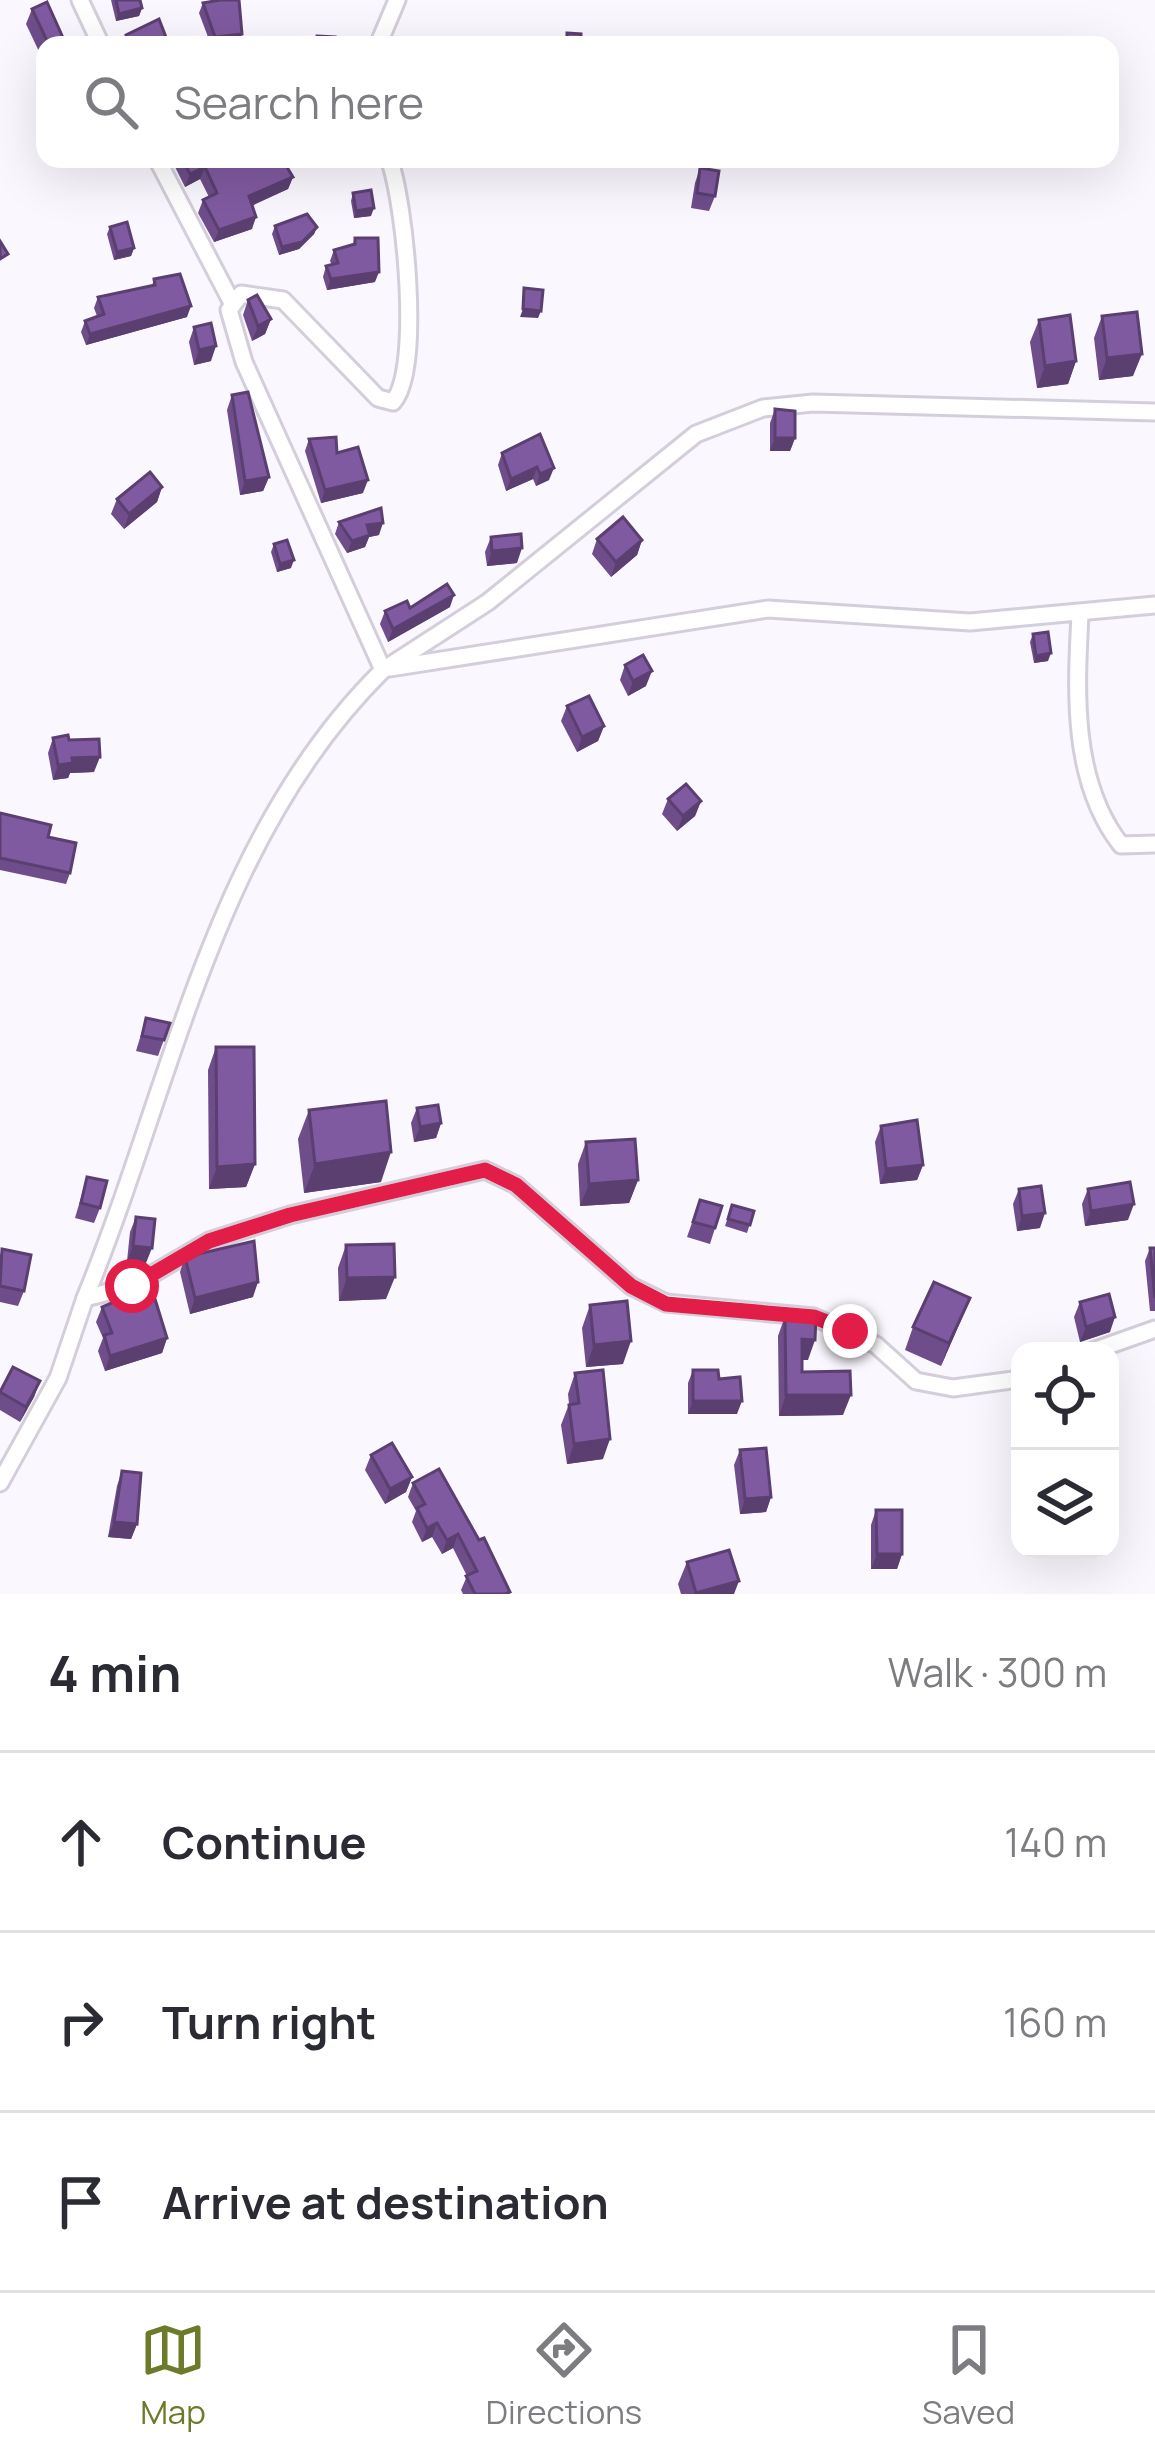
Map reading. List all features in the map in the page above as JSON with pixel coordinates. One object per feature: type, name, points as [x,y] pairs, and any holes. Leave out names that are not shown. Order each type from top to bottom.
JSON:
[{"type":"street","points":[[80,0],[97,36]]},
{"type":"street","points":[[382,36],[397,0]]},
{"type":"street","points":[[162,168],[231,301],[230,322],[244,362],[382,670]]},
{"type":"street","points":[[231,301],[241,294],[283,300],[378,398],[393,401],[404,386],[408,354],[402,193],[392,168]]},
{"type":"street","points":[[0,1483],[58,1378],[209,953],[262,830],[333,719],[382,670],[488,602],[696,434],[732,418],[764,408],[813,403],[1155,412]]},
{"type":"street","points":[[382,670],[767,608],[970,622],[1155,605]]},
{"type":"street","points":[[1080,615],[1076,692],[1094,791],[1121,844],[1155,844]]},
{"type":"street","points":[[86,1298],[132,1286],[209,1241],[290,1215],[485,1170],[516,1185],[631,1286],[666,1304],[814,1317],[876,1345],[916,1381],[953,1388],[1011,1380]]},
{"type":"street","points":[[1117,1342],[1155,1328]]},
{"type":"building","points":[[116,0],[140,0],[142,8],[119,14]]},
{"type":"building","points":[[239,0],[242,34],[215,36],[203,3]]},
{"type":"building","points":[[47,2],[62,36],[45,36],[32,9]]},
{"type":"building","points":[[159,19],[166,36],[126,36]]},
{"type":"building","points":[[205,168],[288,168],[293,177],[249,196],[256,217],[219,230],[203,200],[217,193]]},
{"type":"building","points":[[700,168],[719,171],[715,196],[697,193]]},
{"type":"building","points":[[371,190],[374,208],[356,211],[353,193]]},
{"type":"building","points":[[307,214],[317,227],[302,242],[282,247],[275,226]]},
{"type":"building","points":[[127,222],[134,248],[117,252],[110,227]]},
{"type":"building","points":[[355,238],[378,238],[379,272],[331,279],[326,266],[338,263],[334,250],[355,244]]},
{"type":"building","points":[[180,274],[191,306],[90,334],[85,321],[104,314],[98,297],[155,285],[154,279]]},
{"type":"building","points":[[524,288],[543,290],[541,311],[523,309]]},
{"type":"building","points":[[257,295],[271,319],[258,326],[248,300]]},
{"type":"building","points":[[1137,312],[1142,354],[1107,358],[1102,316]]},
{"type":"building","points":[[1070,315],[1076,361],[1045,366],[1039,320]]},
{"type":"building","points":[[211,323],[216,346],[199,350],[194,327]]},
{"type":"building","points":[[248,392],[269,477],[245,481],[232,395]]},
{"type":"building","points":[[775,409],[795,411],[795,438],[775,438]]},
{"type":"building","points":[[540,434],[554,468],[540,474],[537,467],[511,479],[502,453]]},
{"type":"building","points":[[336,437],[337,453],[358,447],[368,480],[325,490],[309,439]]},
{"type":"building","points":[[150,472],[162,487],[129,514],[117,499]]},
{"type":"building","points":[[381,508],[383,523],[367,525],[370,535],[352,541],[339,522]]},
{"type":"building","points":[[623,517],[642,540],[616,562],[597,539]]},
{"type":"building","points":[[521,534],[522,548],[492,551],[491,537]]},
{"type":"building","points":[[287,540],[294,560],[280,564],[274,544]]},
{"type":"building","points":[[447,584],[454,595],[393,629],[385,611],[407,601],[410,608]]},
{"type":"building","points":[[1048,632],[1051,653],[1036,656],[1033,634]]},
{"type":"building","points":[[643,655],[652,671],[633,681],[625,665]]},
{"type":"building","points":[[589,696],[604,726],[582,737],[567,706]]},
{"type":"building","points":[[68,735],[69,740],[99,739],[100,757],[72,758],[73,763],[58,765],[53,738]]},
{"type":"building","points":[[686,784],[701,801],[683,816],[668,799]]},
{"type":"building","points":[[0,813],[51,825],[48,837],[76,843],[70,873],[0,858]]},
{"type":"building","points":[[146,1018],[170,1023],[164,1040],[142,1036]]},
{"type":"building","points":[[216,1047],[254,1047],[255,1164],[217,1167]]},
{"type":"building","points":[[386,1101],[391,1152],[315,1164],[309,1110]]},
{"type":"building","points":[[438,1105],[441,1123],[420,1127],[417,1108]]},
{"type":"building","points":[[917,1120],[923,1165],[886,1169],[881,1126]]},
{"type":"building","points":[[635,1139],[638,1180],[589,1184],[586,1142]]},
{"type":"building","points":[[87,1177],[107,1181],[100,1208],[81,1203]]},
{"type":"building","points":[[1130,1182],[1134,1204],[1091,1211],[1088,1189]]},
{"type":"building","points":[[1041,1186],[1045,1213],[1022,1216],[1019,1189]]},
{"type":"building","points":[[700,1200],[722,1206],[715,1228],[693,1222]]},
{"type":"building","points":[[732,1205],[754,1211],[750,1225],[728,1219]]},
{"type":"building","points":[[136,1217],[155,1219],[152,1248],[133,1246]]},
{"type":"building","points":[[254,1241],[258,1282],[195,1298],[185,1257]]},
{"type":"building","points":[[394,1244],[395,1277],[347,1278],[346,1245]]},
{"type":"building","points":[[1150,1248],[1155,1248],[1155,1298]]},
{"type":"building","points":[[2,1249],[31,1255],[24,1291],[0,1286]]},
{"type":"building","points":[[934,1282],[970,1298],[949,1343],[913,1327]]},
{"type":"building","points":[[151,1286],[167,1338],[110,1356],[104,1335],[112,1333],[102,1307]]},
{"type":"building","points":[[1109,1294],[1115,1317],[1086,1327],[1080,1302]]},
{"type":"building","points":[[627,1301],[631,1341],[594,1345],[590,1305]]},
{"type":"building","points":[[785,1316],[816,1316],[815,1340],[802,1339],[802,1372],[850,1371],[851,1395],[786,1395]]},
{"type":"building","points":[[13,1367],[40,1381],[26,1407],[0,1392]]},
{"type":"building","points":[[603,1370],[610,1439],[574,1444],[569,1405],[579,1403],[575,1373]]},
{"type":"building","points":[[693,1370],[718,1370],[719,1379],[740,1377],[742,1401],[693,1401]]},
{"type":"building","points":[[392,1443],[412,1477],[390,1489],[371,1455]]},
{"type":"building","points":[[766,1448],[771,1497],[745,1499],[740,1450]]},
{"type":"building","points":[[439,1469],[479,1540],[484,1538],[510,1592],[475,1594],[466,1576],[477,1571],[458,1534],[447,1540],[437,1523],[427,1528],[417,1508],[425,1504],[413,1483]]},
{"type":"building","points":[[122,1471],[141,1473],[137,1524],[114,1522]]},
{"type":"building","points":[[876,1510],[902,1510],[902,1554],[877,1554]]},
{"type":"building","points":[[729,1550],[739,1581],[696,1593],[687,1562]]},
{"type":"route","points":[[132,1286],[209,1241],[290,1215],[485,1170],[502,1174],[631,1286],[666,1304],[814,1317],[850,1331]]}]
